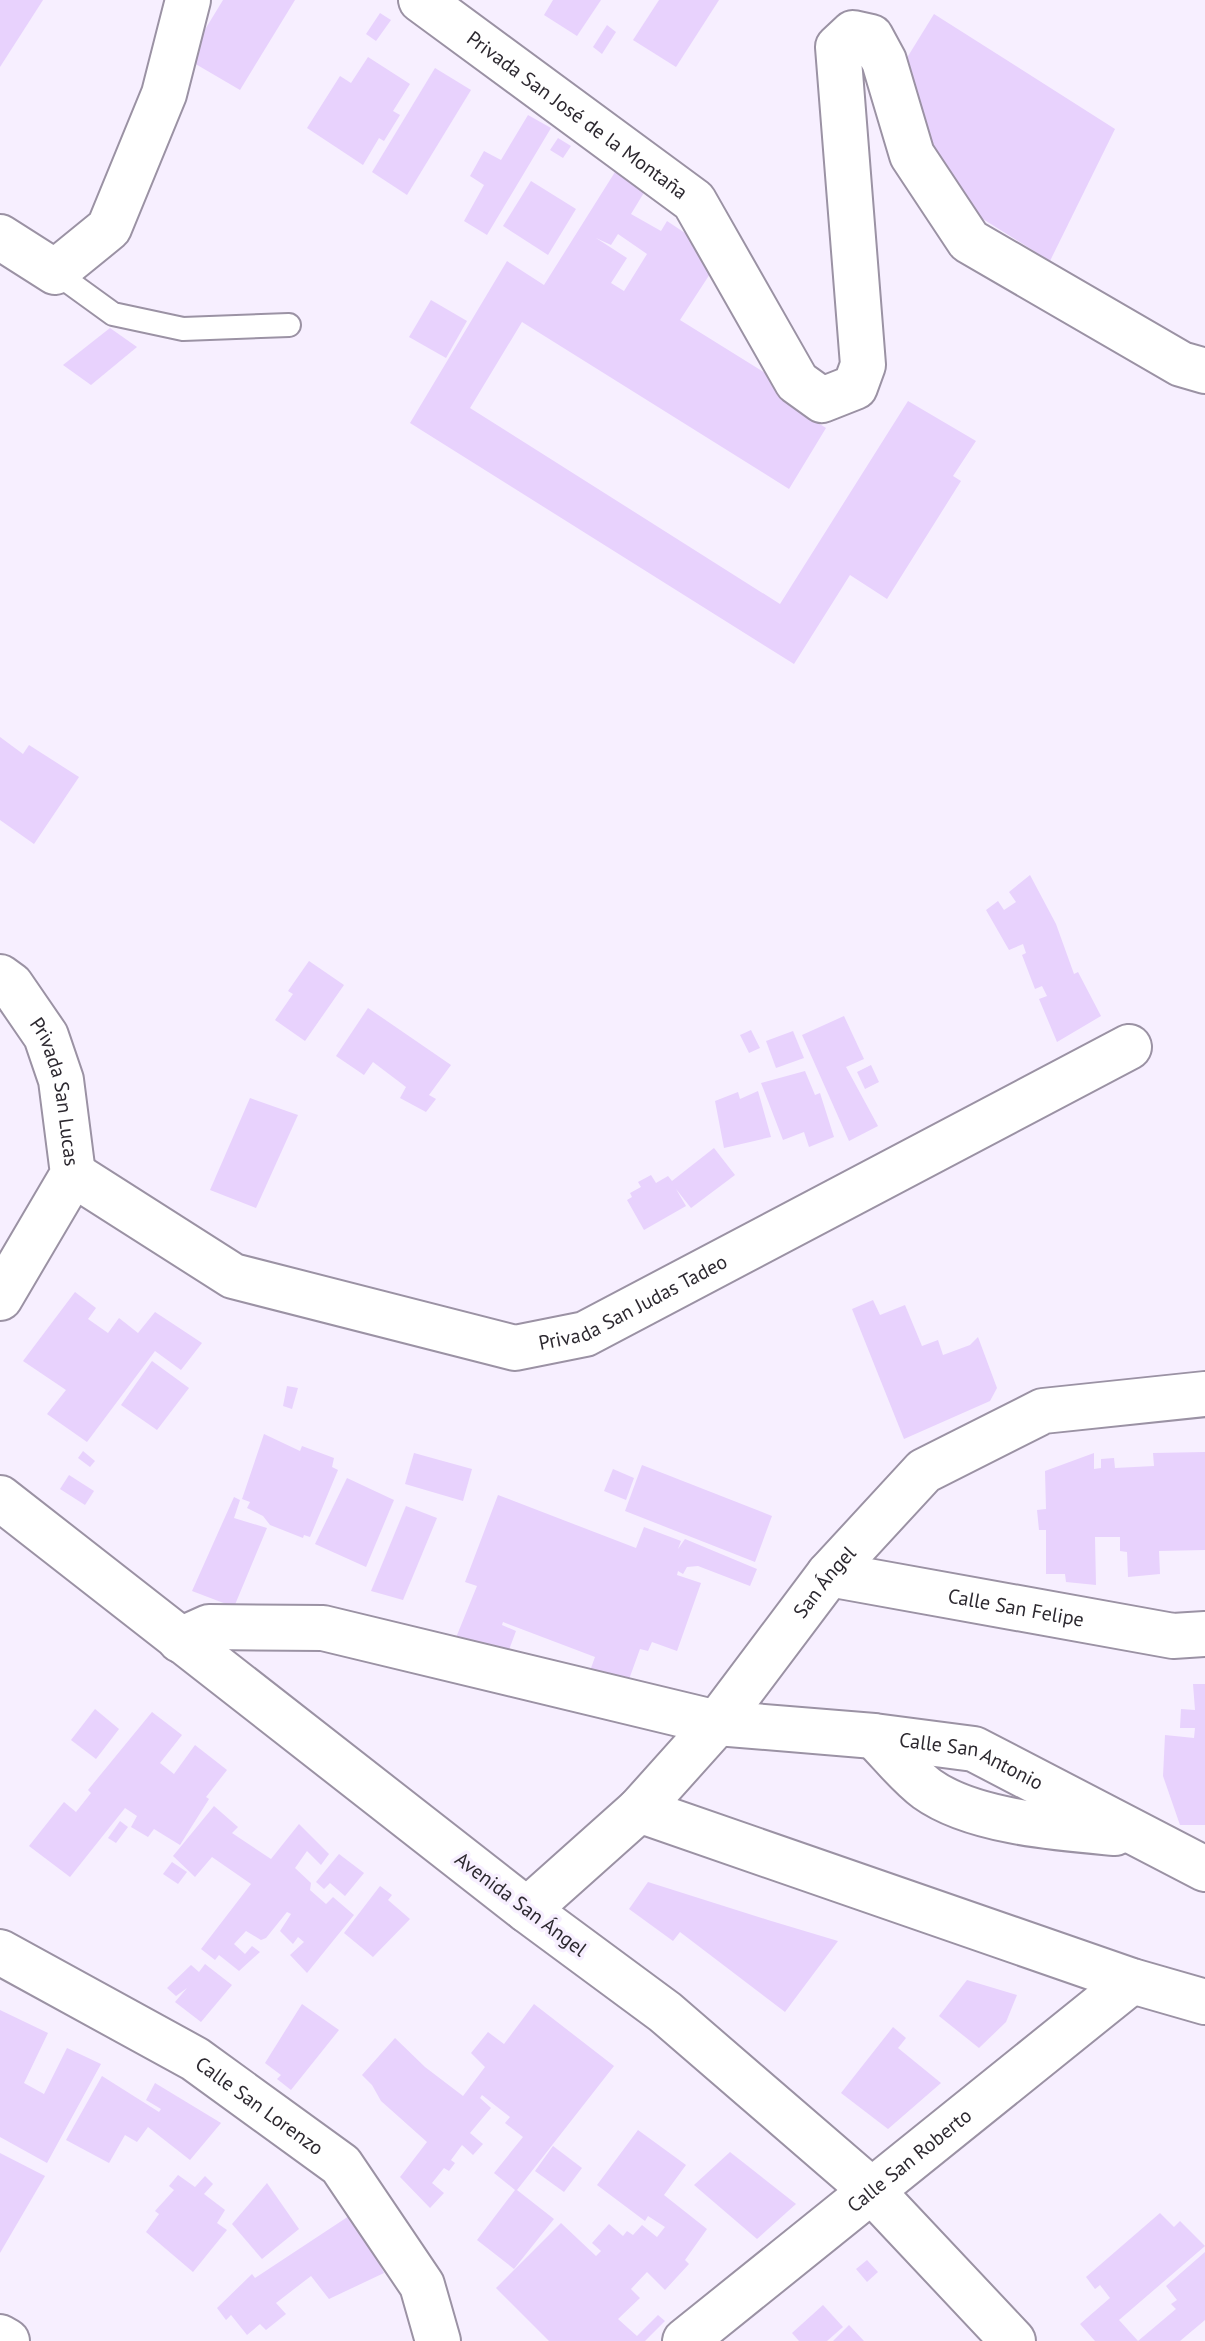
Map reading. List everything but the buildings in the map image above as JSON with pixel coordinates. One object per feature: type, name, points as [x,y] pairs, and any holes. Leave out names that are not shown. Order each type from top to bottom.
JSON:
[{"type":"street","points":[[0,237],[55,272],[109,228],[164,94],[188,0]]},
{"type":"street","name":"Privada San José de la Montaña","points":[[421,0],[694,201],[797,382],[822,400],[855,387],[863,365],[838,47],[853,33],[871,37],[884,61],[912,155],[969,241],[1181,364],[1205,371]]},
{"type":"street","name":"Privada San Lucas","points":[[0,977],[11,985],[46,1036],[61,1080],[73,1174],[0,1298]]},
{"type":"street","name":"Privada San Judas Tadeo","points":[[73,1174],[233,1276],[515,1348],[585,1334],[1129,1047]]},
{"type":"street","name":"San Ángel","points":[[527,1910],[639,1810],[717,1723],[829,1574],[924,1471],[1043,1411],[1205,1394]]},
{"type":"street","name":"Avenida San Ángel","points":[[0,1498],[527,1910],[665,2012],[870,2189],[1013,2341]]},
{"type":"street","name":"Calle San Felipe","points":[[829,1574],[1173,1636],[1205,1634]]},
{"type":"street","name":"Calle San Antonio","points":[[180,1640],[209,1627],[323,1628],[717,1723],[874,1736],[974,1749],[1205,1869]]},
{"type":"street","points":[[639,1810],[1132,1981],[1205,2002]]},
{"type":"street","name":"Calle San Lorenzo","points":[[0,1952],[195,2059],[341,2165],[422,2285],[438,2341]]},
{"type":"street","name":"Calle San Roberto","points":[[685,2341],[1132,1981]]},
{"type":"street","points":[[0,2337],[7,2341]]},
{"type":"lane","points":[[55,272],[113,314],[183,329],[289,325]]}]
